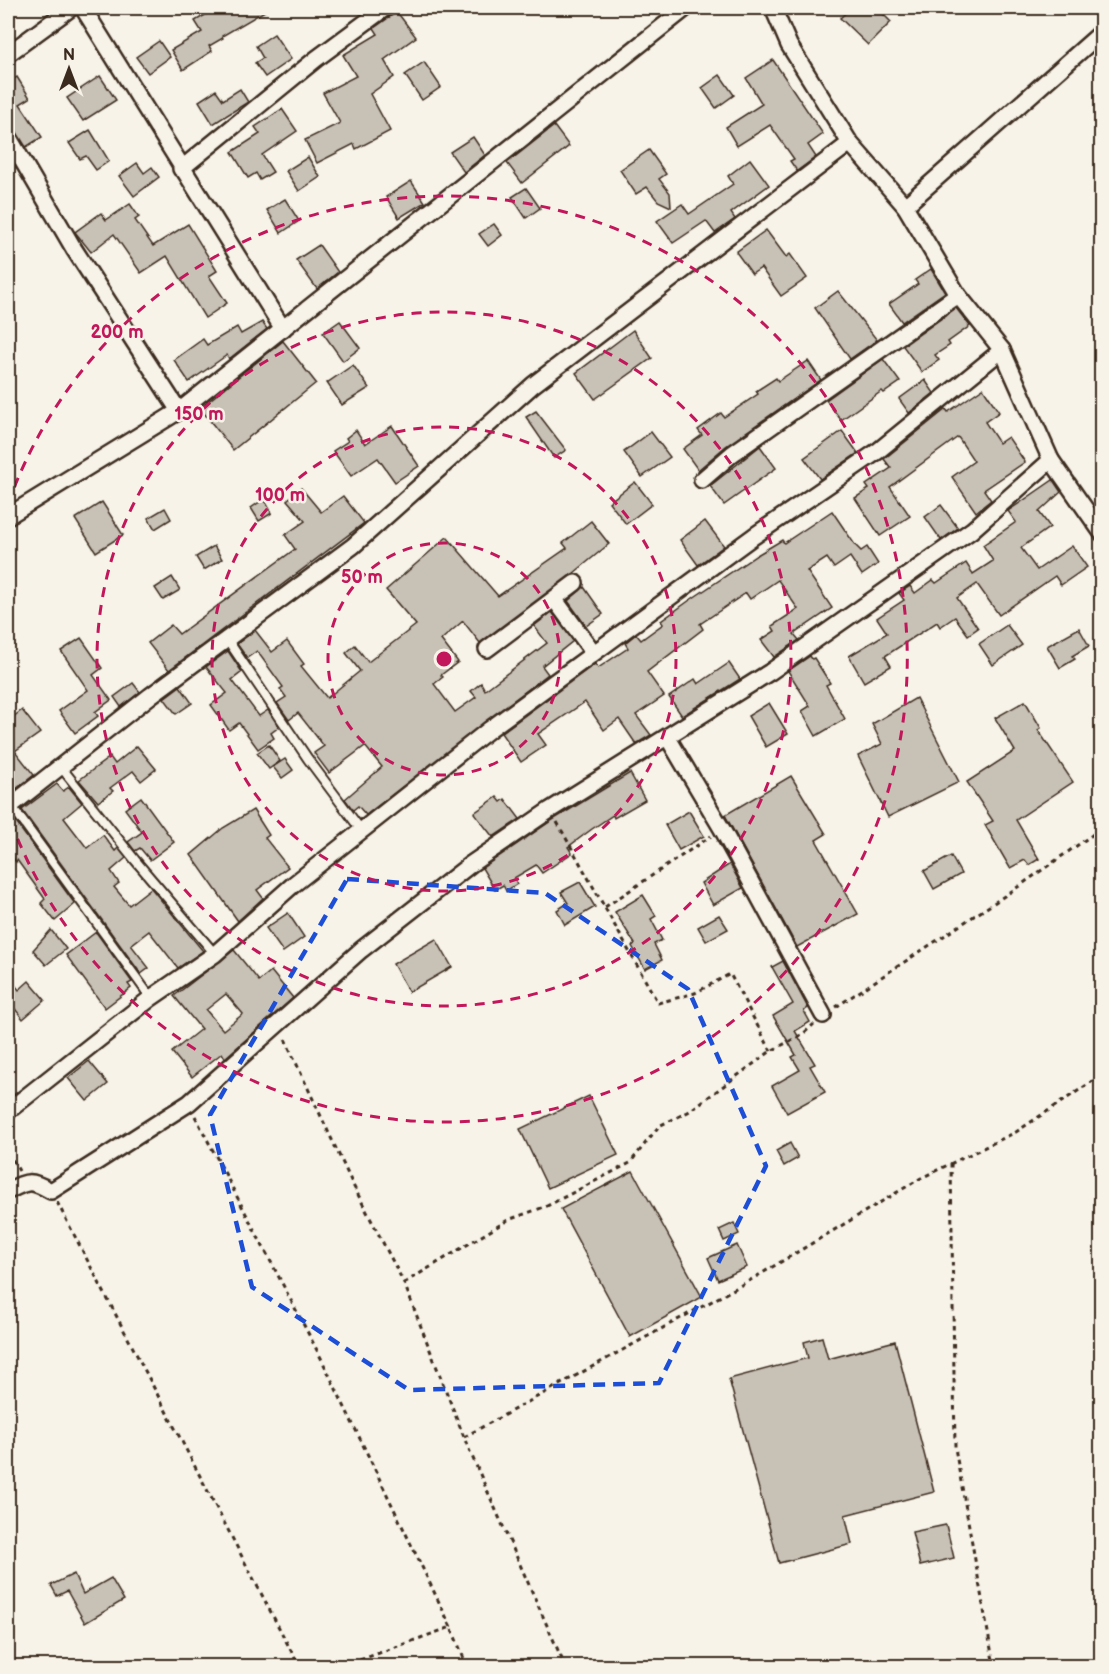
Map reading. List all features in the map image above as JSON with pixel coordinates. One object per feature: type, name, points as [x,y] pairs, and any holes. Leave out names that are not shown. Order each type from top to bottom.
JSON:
[{"type":"street","points":[[8,54],[71,8]]},
{"type":"street","points":[[83,8],[282,329]]},
{"type":"street","points":[[181,169],[316,59],[385,8]]},
{"type":"street","points":[[8,516],[179,411],[455,189],[686,8]]},
{"type":"street","points":[[774,8],[789,45],[850,143],[905,206],[958,295],[1002,350],[1051,460],[1101,533]]},
{"type":"street","points":[[905,206],[1101,32]]},
{"type":"street","points":[[8,136],[74,249],[179,411]]},
{"type":"street","points":[[9,806],[150,696],[353,546],[533,385],[850,143]]},
{"type":"street","points":[[702,480],[732,453],[958,295]]},
{"type":"street","points":[[8,1111],[151,998],[216,954],[361,830],[593,652],[754,536],[878,451],[1002,350]]},
{"type":"street","points":[[8,1191],[26,1182],[34,1181],[51,1191],[189,1104],[278,1023],[422,901],[550,810],[770,672],[972,530],[1051,460]]},
{"type":"street","points":[[487,649],[575,583]]},
{"type":"street","points":[[555,600],[593,652]]},
{"type":"street","points":[[668,738],[722,830],[823,1015]]},
{"type":"lane","points":[[227,639],[308,759],[361,830]]},
{"type":"lane","points":[[61,766],[135,860],[216,954]]},
{"type":"lane","points":[[9,806],[151,998]]},
{"type":"path","points":[[550,810],[658,1003],[695,993],[730,974],[771,1051]]},
{"type":"path","points":[[404,1283],[508,1220],[547,1206],[630,1163],[659,1126],[688,1112],[771,1051],[803,1034],[823,1015],[1015,889],[1101,828]]},
{"type":"path","points":[[605,907],[667,863],[722,830]]},
{"type":"path","points":[[278,1023],[353,1185],[404,1283],[464,1437],[566,1666]]},
{"type":"path","points":[[464,1437],[754,1278],[951,1162],[1016,1132],[1101,1075]]},
{"type":"path","points":[[189,1104],[321,1359],[451,1627],[467,1666]]},
{"type":"path","points":[[8,1152],[26,1182]]},
{"type":"path","points":[[951,1162],[955,1448],[994,1666]]},
{"type":"path","points":[[51,1191],[298,1666]]},
{"type":"path","points":[[343,1666],[451,1627]]},
{"type":"highlighted area","points":[[347,879],[545,893],[688,989],[766,1166],[659,1383],[409,1390],[252,1287],[210,1115]]},
{"type":"building","points":[[217,8],[270,8],[222,36],[223,38],[209,46],[212,51],[183,70],[171,50],[202,32],[195,21]]},
{"type":"building","points":[[851,8],[877,8],[891,22],[868,45],[840,18]]},
{"type":"building","points":[[397,12],[416,37],[384,60],[394,77],[370,94],[390,131],[356,149],[354,144],[317,163],[305,140],[340,123],[323,93],[356,76],[343,55],[378,34],[374,28]]},
{"type":"building","points":[[274,34],[291,59],[265,77],[255,63],[263,58],[256,46]]},
{"type":"building","points":[[159,41],[170,57],[148,73],[136,57]]},
{"type":"building","points":[[773,60],[823,134],[808,145],[816,157],[797,171],[790,161],[794,159],[770,125],[737,146],[726,127],[762,104],[746,78]]},
{"type":"building","points":[[424,62],[441,87],[422,100],[405,75]]},
{"type":"building","points":[[720,75],[734,95],[716,108],[702,88]]},
{"type":"building","points":[[100,76],[116,100],[83,121],[67,98]]},
{"type":"building","points":[[17,77],[30,98],[20,104],[42,137],[26,147],[16,131],[8,124],[8,82]]},
{"type":"building","points":[[240,89],[248,102],[213,124],[199,101],[216,90],[223,100]]},
{"type":"building","points":[[282,109],[297,131],[262,155],[273,172],[260,180],[256,173],[248,178],[232,152],[260,134],[255,127]]},
{"type":"building","points":[[554,126],[569,146],[522,183],[507,163]]},
{"type":"building","points":[[90,130],[109,161],[96,170],[86,156],[80,159],[69,143]]},
{"type":"building","points":[[473,137],[485,155],[464,172],[450,152]]},
{"type":"building","points":[[649,150],[666,174],[659,179],[670,193],[671,207],[658,201],[647,187],[636,194],[620,170]]},
{"type":"building","points":[[308,157],[320,177],[299,191],[286,171]]},
{"type":"building","points":[[750,159],[769,185],[731,213],[735,219],[715,233],[706,221],[673,243],[657,221],[682,204],[689,214],[733,184],[728,176]]},
{"type":"building","points":[[137,163],[144,173],[152,167],[159,177],[134,196],[119,176]]},
{"type":"building","points":[[411,181],[425,202],[399,218],[386,197]]},
{"type":"building","points":[[526,188],[540,208],[526,218],[512,197]]},
{"type":"building","points":[[285,199],[299,221],[281,233],[267,210]]},
{"type":"building","points":[[130,204],[139,217],[135,220],[153,246],[188,224],[217,271],[209,276],[227,303],[205,318],[167,256],[141,273],[114,234],[91,252],[75,232],[101,213],[106,220]]},
{"type":"building","points":[[494,224],[502,235],[488,246],[479,234]]},
{"type":"building","points":[[766,230],[786,257],[790,254],[807,278],[781,296],[761,268],[752,274],[736,252]]},
{"type":"building","points":[[319,245],[338,272],[317,289],[296,260]]},
{"type":"building","points":[[931,269],[945,292],[902,322],[889,304],[918,284],[915,280]]},
{"type":"building","points":[[838,291],[877,340],[850,359],[815,308]]},
{"type":"building","points":[[956,308],[970,326],[948,342],[950,345],[935,355],[939,360],[922,372],[903,346]]},
{"type":"building","points":[[340,321],[360,348],[343,361],[323,333]]},
{"type":"building","points":[[262,322],[267,329],[229,359],[227,355],[189,382],[174,360],[203,339],[207,345],[237,327],[241,334]]},
{"type":"building","points":[[633,330],[652,358],[595,399],[576,373]]},
{"type":"building","points":[[283,341],[316,383],[233,450],[200,408]]},
{"type":"building","points":[[883,359],[900,382],[884,393],[882,391],[841,420],[826,400]]},
{"type":"building","points":[[808,361],[821,380],[726,446],[698,470],[683,449],[702,435],[698,430],[721,413],[724,417],[758,394],[756,391],[776,378],[778,381]]},
{"type":"building","points":[[353,365],[369,388],[342,405],[327,383]]},
{"type":"building","points":[[925,380],[934,393],[909,413],[899,399]]},
{"type":"building","points":[[983,388],[999,412],[985,422],[999,443],[1008,437],[1025,462],[984,490],[991,500],[976,512],[952,477],[974,461],[958,437],[890,487],[910,516],[880,536],[855,498],[869,489],[866,485],[891,468],[884,459],[946,409],[948,412]]},
{"type":"building","points":[[536,411],[566,450],[554,458],[526,417]]},
{"type":"building","points":[[392,426],[419,466],[395,482],[378,458],[351,476],[333,451],[348,441],[346,438],[356,430],[365,444]]},
{"type":"building","points":[[842,431],[858,453],[820,479],[804,458]]},
{"type":"building","points":[[651,432],[670,457],[642,477],[624,452]]},
{"type":"building","points":[[760,446],[776,468],[724,505],[710,486]]},
{"type":"building","points":[[1053,480],[1061,492],[1039,512],[1050,527],[1021,548],[1037,570],[1072,546],[1087,567],[1061,585],[1055,576],[999,615],[977,584],[957,598],[978,628],[968,635],[955,617],[940,627],[937,622],[885,656],[891,666],[864,682],[849,656],[887,633],[877,618],[904,600],[899,593],[910,586],[915,593],[933,580],[936,583],[966,563],[973,574],[993,561],[983,545],[1016,522],[1008,511]]},
{"type":"building","points":[[635,482],[652,504],[626,524],[609,502]]},
{"type":"building","points":[[301,488],[321,512],[343,496],[364,523],[169,670],[148,643],[171,625],[179,634],[295,549],[285,535],[305,521],[287,500]]},
{"type":"building","points":[[264,499],[272,513],[259,521],[251,508]]},
{"type":"building","points":[[102,502],[123,535],[96,552],[75,519]]},
{"type":"building","points":[[941,505],[958,528],[941,540],[925,517]]},
{"type":"building","points":[[165,508],[171,519],[155,529],[148,518]]},
{"type":"building","points":[[832,511],[855,545],[861,551],[867,547],[878,564],[862,575],[850,557],[834,568],[827,558],[807,571],[832,608],[794,634],[799,640],[774,657],[761,640],[775,631],[772,626],[798,609],[778,580],[750,599],[746,593],[700,624],[703,629],[647,672],[664,696],[636,715],[651,735],[636,744],[619,719],[604,730],[585,702],[538,734],[546,745],[521,762],[501,733],[595,664],[598,668],[628,648],[625,643],[636,634],[641,640],[663,624],[661,621],[690,600],[757,555],[782,540],[784,543]]},
{"type":"building","points":[[591,521],[609,544],[480,643],[463,621],[441,640],[458,662],[441,675],[443,677],[434,684],[455,712],[476,697],[471,691],[481,683],[485,690],[547,643],[534,626],[552,612],[573,641],[542,666],[548,674],[366,815],[358,806],[353,810],[345,799],[382,767],[365,746],[329,773],[314,753],[324,746],[298,713],[289,720],[277,703],[286,697],[280,689],[283,687],[257,651],[247,658],[237,644],[255,630],[272,652],[287,641],[304,664],[301,666],[327,698],[360,671],[346,653],[355,645],[368,662],[416,625],[386,590],[447,537],[498,596],[567,548],[563,543]]},
{"type":"building","points":[[705,521],[724,546],[698,565],[680,540]]},
{"type":"building","points":[[214,546],[222,559],[204,570],[196,557]]},
{"type":"building","points":[[172,577],[180,590],[163,600],[155,588]]},
{"type":"building","points":[[584,587],[603,614],[586,626],[568,601]]},
{"type":"building","points":[[1007,625],[1022,645],[993,665],[979,644]]},
{"type":"building","points":[[1079,628],[1089,646],[1072,656],[1075,659],[1060,668],[1047,646]]},
{"type":"building","points":[[81,638],[102,668],[93,675],[111,700],[95,712],[98,716],[75,733],[59,711],[88,690],[61,651]]},
{"type":"building","points":[[228,651],[242,672],[232,680],[259,716],[268,710],[279,727],[271,733],[274,738],[258,749],[239,723],[229,730],[211,705],[227,693],[206,667]]},
{"type":"building","points":[[810,656],[814,658],[830,683],[826,685],[845,719],[816,736],[802,711],[810,706],[788,671]]},
{"type":"building","points":[[729,663],[740,679],[682,716],[669,697],[695,679],[698,684]]},
{"type":"building","points":[[133,683],[140,692],[121,707],[114,697]]},
{"type":"building","points":[[180,686],[192,703],[176,714],[164,698]]},
{"type":"building","points":[[916,698],[959,782],[888,817],[858,756],[882,744],[872,724]]},
{"type":"building","points":[[1025,701],[1041,728],[1038,730],[1073,782],[1016,820],[1039,859],[1029,865],[1025,860],[1010,868],[985,825],[993,821],[967,782],[1015,751],[995,718]]},
{"type":"building","points":[[769,703],[788,734],[766,747],[748,716]]},
{"type":"building","points":[[22,710],[40,733],[15,751],[34,775],[12,792],[8,786],[8,721]]},
{"type":"building","points":[[269,745],[280,761],[269,769],[257,753]]},
{"type":"building","points":[[137,746],[156,769],[141,781],[133,771],[110,788],[113,791],[98,802],[79,780],[110,757],[115,764]]},
{"type":"building","points":[[285,759],[293,770],[282,778],[273,767]]},
{"type":"building","points":[[630,773],[645,800],[614,818],[613,815],[592,829],[568,847],[572,853],[542,873],[536,865],[514,878],[517,884],[506,891],[503,885],[495,890],[482,868],[551,821]]},
{"type":"building","points":[[791,776],[826,834],[816,840],[858,914],[797,947],[725,815]]},
{"type":"building","points":[[57,784],[63,791],[69,787],[82,803],[64,818],[87,848],[103,835],[115,851],[118,848],[126,858],[111,871],[119,883],[114,887],[129,905],[151,888],[203,951],[178,968],[149,931],[131,945],[149,968],[141,974],[22,810]]},
{"type":"building","points":[[141,797],[174,842],[150,860],[140,848],[135,851],[128,842],[142,832],[125,809]]},
{"type":"building","points":[[497,797],[501,802],[505,799],[520,819],[493,837],[474,813]]},
{"type":"building","points":[[253,810],[269,835],[265,838],[288,867],[257,890],[263,898],[238,921],[191,855],[223,828]]},
{"type":"building","points":[[689,811],[704,836],[679,850],[665,825]]},
{"type":"building","points":[[12,817],[75,904],[55,921],[41,903],[45,899],[8,851],[8,819]]},
{"type":"building","points":[[951,856],[961,874],[934,889],[924,871]]},
{"type":"building","points":[[730,864],[743,888],[713,905],[701,883]]},
{"type":"building","points":[[580,882],[595,907],[565,925],[557,910],[568,903],[561,892]]},
{"type":"building","points":[[643,895],[656,916],[651,919],[662,940],[654,944],[662,960],[645,969],[632,946],[635,944],[615,912]]},
{"type":"building","points":[[288,913],[304,937],[283,952],[266,928]]},
{"type":"building","points":[[719,915],[728,929],[706,941],[698,927]]},
{"type":"building","points":[[51,930],[66,949],[46,965],[33,950]]},
{"type":"building","points":[[96,932],[132,982],[128,984],[131,988],[105,1008],[66,955]]},
{"type":"building","points":[[436,939],[452,967],[409,992],[393,964]]},
{"type":"building","points":[[234,950],[259,981],[271,971],[293,998],[225,1058],[222,1053],[192,1077],[172,1052],[201,1029],[174,996]],"holes":[[[226,994],[243,1014],[223,1030],[206,1010]]]},
{"type":"building","points":[[783,961],[808,1008],[804,1011],[810,1022],[795,1031],[815,1064],[810,1066],[825,1092],[787,1113],[772,1086],[800,1070],[792,1057],[796,1055],[773,1016],[793,1004],[772,967]]},
{"type":"building","points":[[8,976],[19,990],[29,981],[45,1000],[23,1019],[8,1000]]},
{"type":"building","points":[[89,1061],[108,1084],[87,1101],[68,1078]]},
{"type":"building","points":[[589,1096],[618,1155],[548,1188],[520,1129]]},
{"type":"building","points":[[790,1143],[798,1158],[784,1166],[776,1151]]},
{"type":"building","points":[[633,1171],[702,1297],[630,1337],[561,1209]]},
{"type":"building","points":[[734,1223],[739,1234],[724,1241],[719,1230]]},
{"type":"building","points":[[737,1245],[747,1267],[718,1280],[708,1258]]},
{"type":"building","points":[[822,1337],[828,1359],[895,1341],[934,1492],[845,1515],[852,1544],[779,1563],[729,1379],[808,1358],[804,1342]]},
{"type":"building","points":[[946,1525],[954,1558],[920,1566],[912,1532]]},
{"type":"building","points":[[74,1574],[83,1594],[111,1578],[124,1600],[85,1623],[67,1591],[57,1596],[51,1585]]}]
